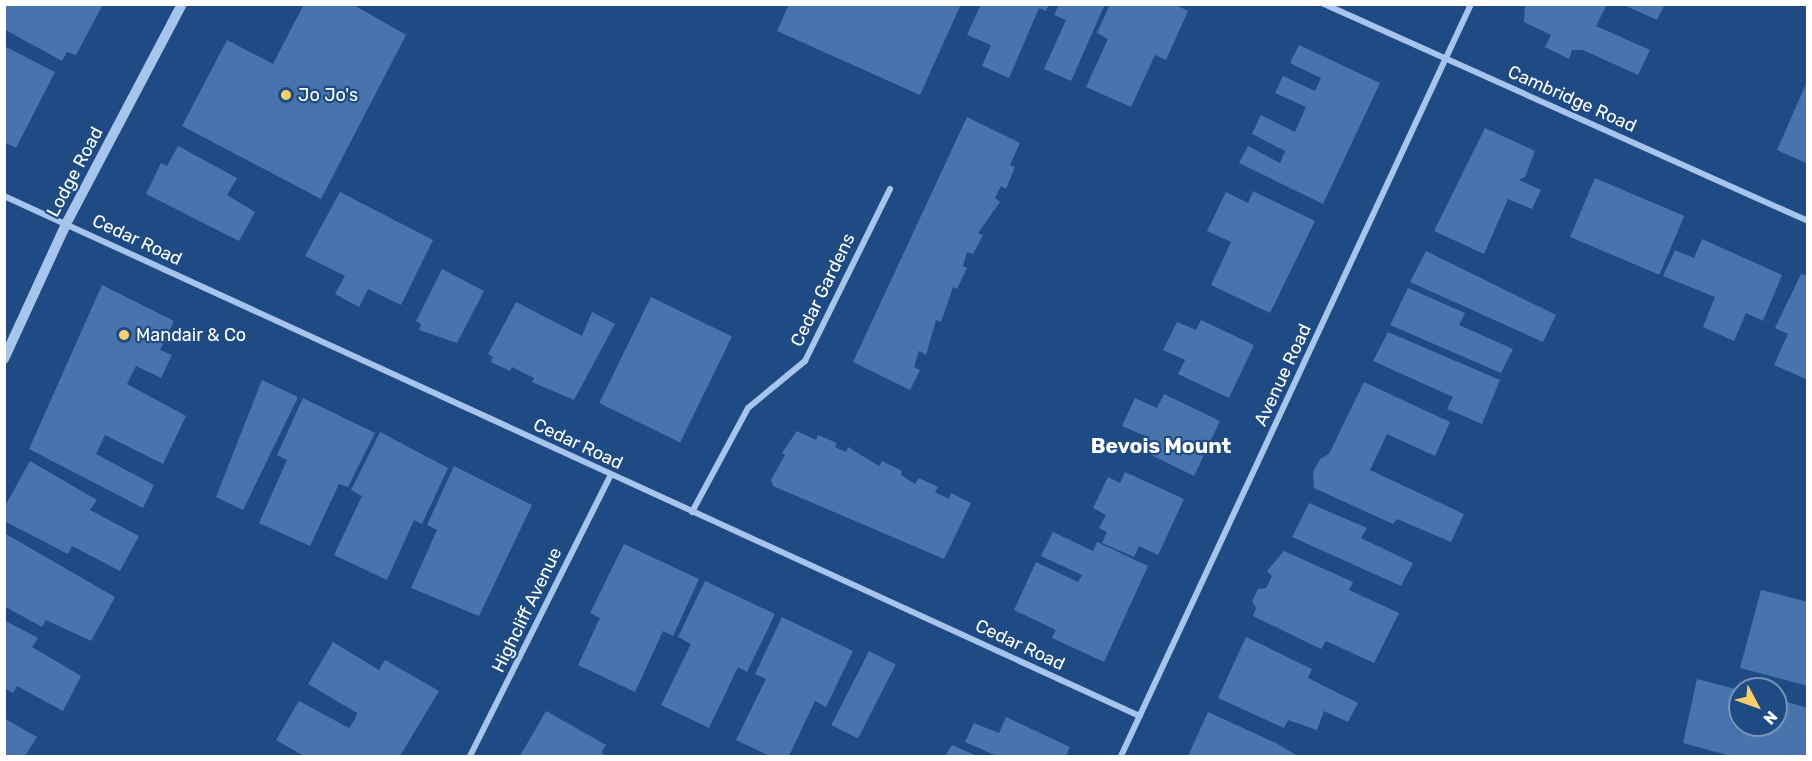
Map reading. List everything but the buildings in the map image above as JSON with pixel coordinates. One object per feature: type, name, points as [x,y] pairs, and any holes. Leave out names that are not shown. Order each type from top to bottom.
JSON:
[{"type":"street","name":"Lodge Road","points":[[4,359],[66,224],[182,4]]},
{"type":"street","name":"Cambridge Road","points":[[1323,4],[1808,222]]},
{"type":"street","name":"Avenue Road","points":[[1121,756],[1471,4]]},
{"type":"street","name":"Cedar Gardens","points":[[692,512],[748,408],[805,361],[890,189]]},
{"type":"street","name":"Cedar Road","points":[[4,196],[610,476],[1140,716]]},
{"type":"street","name":"Highcliff Avenue","points":[[470,756],[610,476]]},
{"type":"place","name":"Jo Jo's","points":[[286,95]]},
{"type":"place","name":"Mandair & Co","points":[[124,335]]},
{"type":"district","name":"Bevois Mount","points":[[1161,446]]}]
